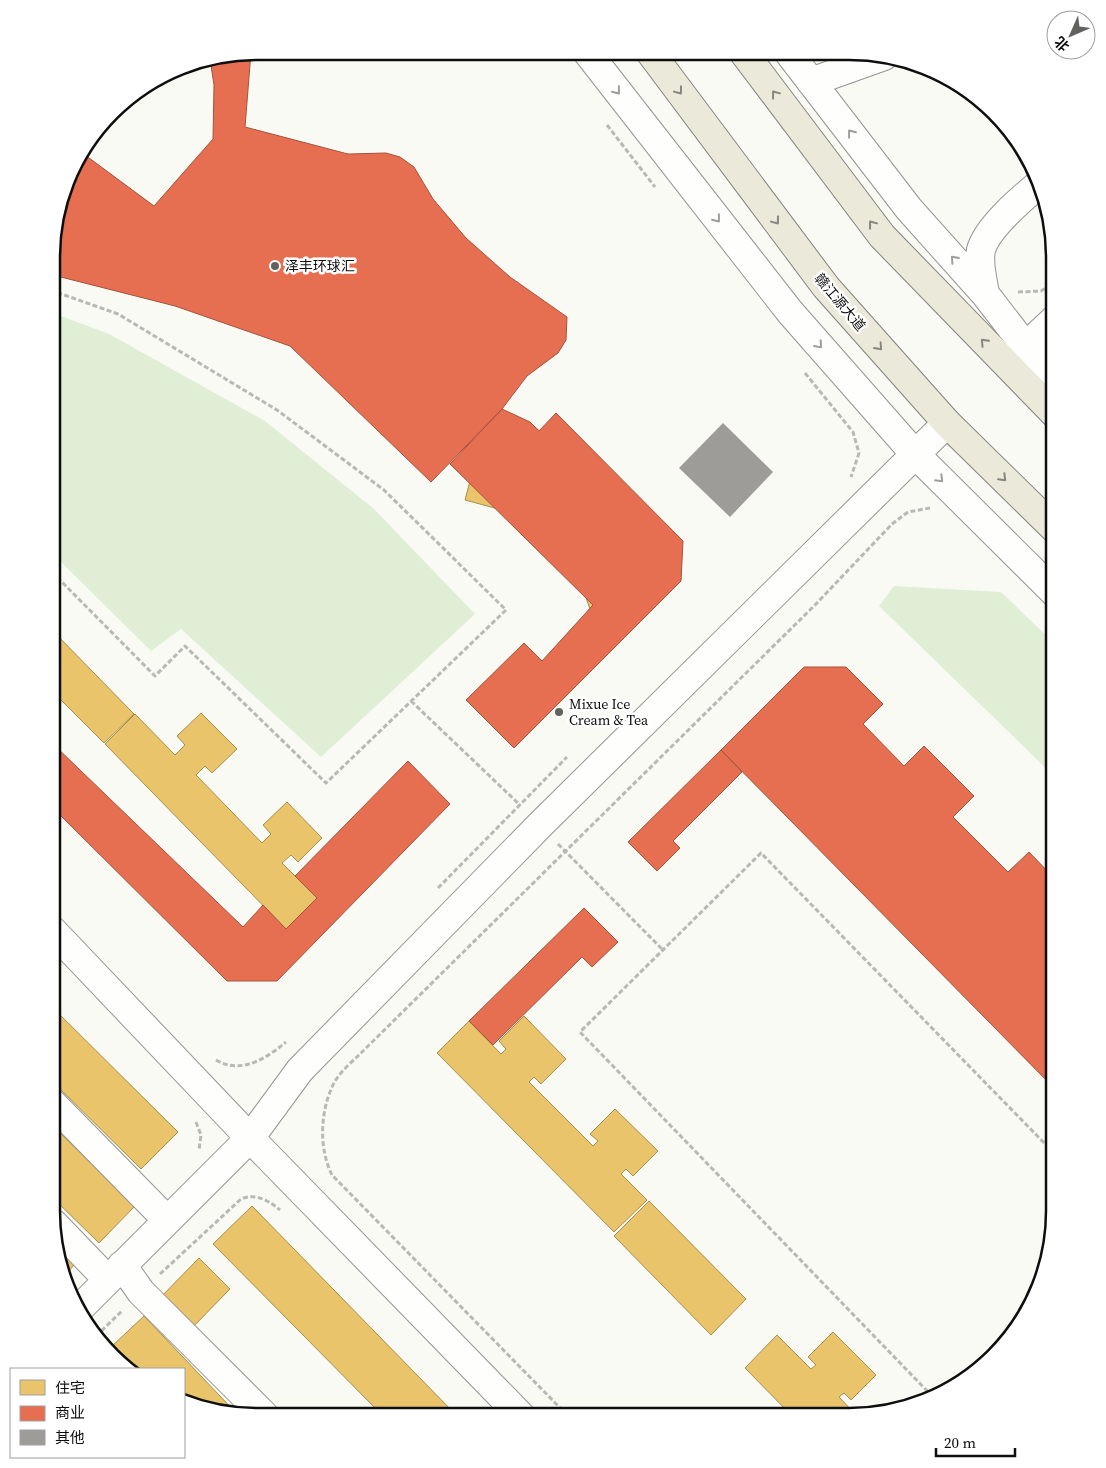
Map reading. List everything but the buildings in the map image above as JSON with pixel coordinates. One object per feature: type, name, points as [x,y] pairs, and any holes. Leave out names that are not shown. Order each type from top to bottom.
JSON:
[{"type":"main road","name":"赣江源大道","points":[[656,60],[826,288],[947,423],[1046,520]]},
{"type":"main road","points":[[749,60],[882,236],[1046,405]]},
{"type":"street","points":[[593,60],[790,312],[914,453],[1046,584]]},
{"type":"street","points":[[794,60],[909,209],[985,294],[1026,347],[1046,366]]},
{"type":"street","points":[[811,82],[870,61]]},
{"type":"street","points":[[985,294],[981,271],[981,250],[999,222],[1034,189]]},
{"type":"street","points":[[1005,364],[1046,328]]},
{"type":"street","points":[[83,1304],[250,1138],[300,1070],[540,825],[914,453],[947,423]]},
{"type":"street","points":[[60,924],[250,1138],[513,1408]]},
{"type":"street","points":[[60,1110],[167,1220]]},
{"type":"street","points":[[61,1229],[141,1292],[257,1408]]},
{"type":"path","points":[[605,122],[658,191]]},
{"type":"path","points":[[60,293],[118,314],[277,410],[384,490],[506,610],[326,783],[185,646],[155,676],[60,580]]},
{"type":"path","points":[[800,367],[853,432],[859,453],[854,474],[848,480]]},
{"type":"path","points":[[560,1408],[332,1175],[326,1162],[323,1138],[324,1116],[332,1087],[362,1052],[815,605],[892,524],[908,512],[923,507],[936,508]]},
{"type":"path","points":[[436,889],[569,755]]},
{"type":"path","points":[[928,1391],[580,1032],[761,853],[1046,1145]]},
{"type":"path","points":[[212,1057],[218,1062],[245,1066],[269,1057],[292,1037]]},
{"type":"path","points":[[190,1115],[201,1135],[197,1154]]},
{"type":"path","points":[[101,1331],[227,1210],[241,1199],[250,1196],[261,1198],[271,1203],[285,1215]]},
{"type":"green space","points":[[60,316],[109,334],[265,421],[374,509],[475,614],[321,757],[181,629],[151,651],[60,561]]},
{"type":"green space","points":[[894,586],[1001,592],[1046,635],[1046,768],[879,606]]},
{"type":"place","name":"泽丰环球汇","points":[[275,266]]},
{"type":"place","name":"Mixue Ice Cream & Tea","points":[[559,712]]}]
